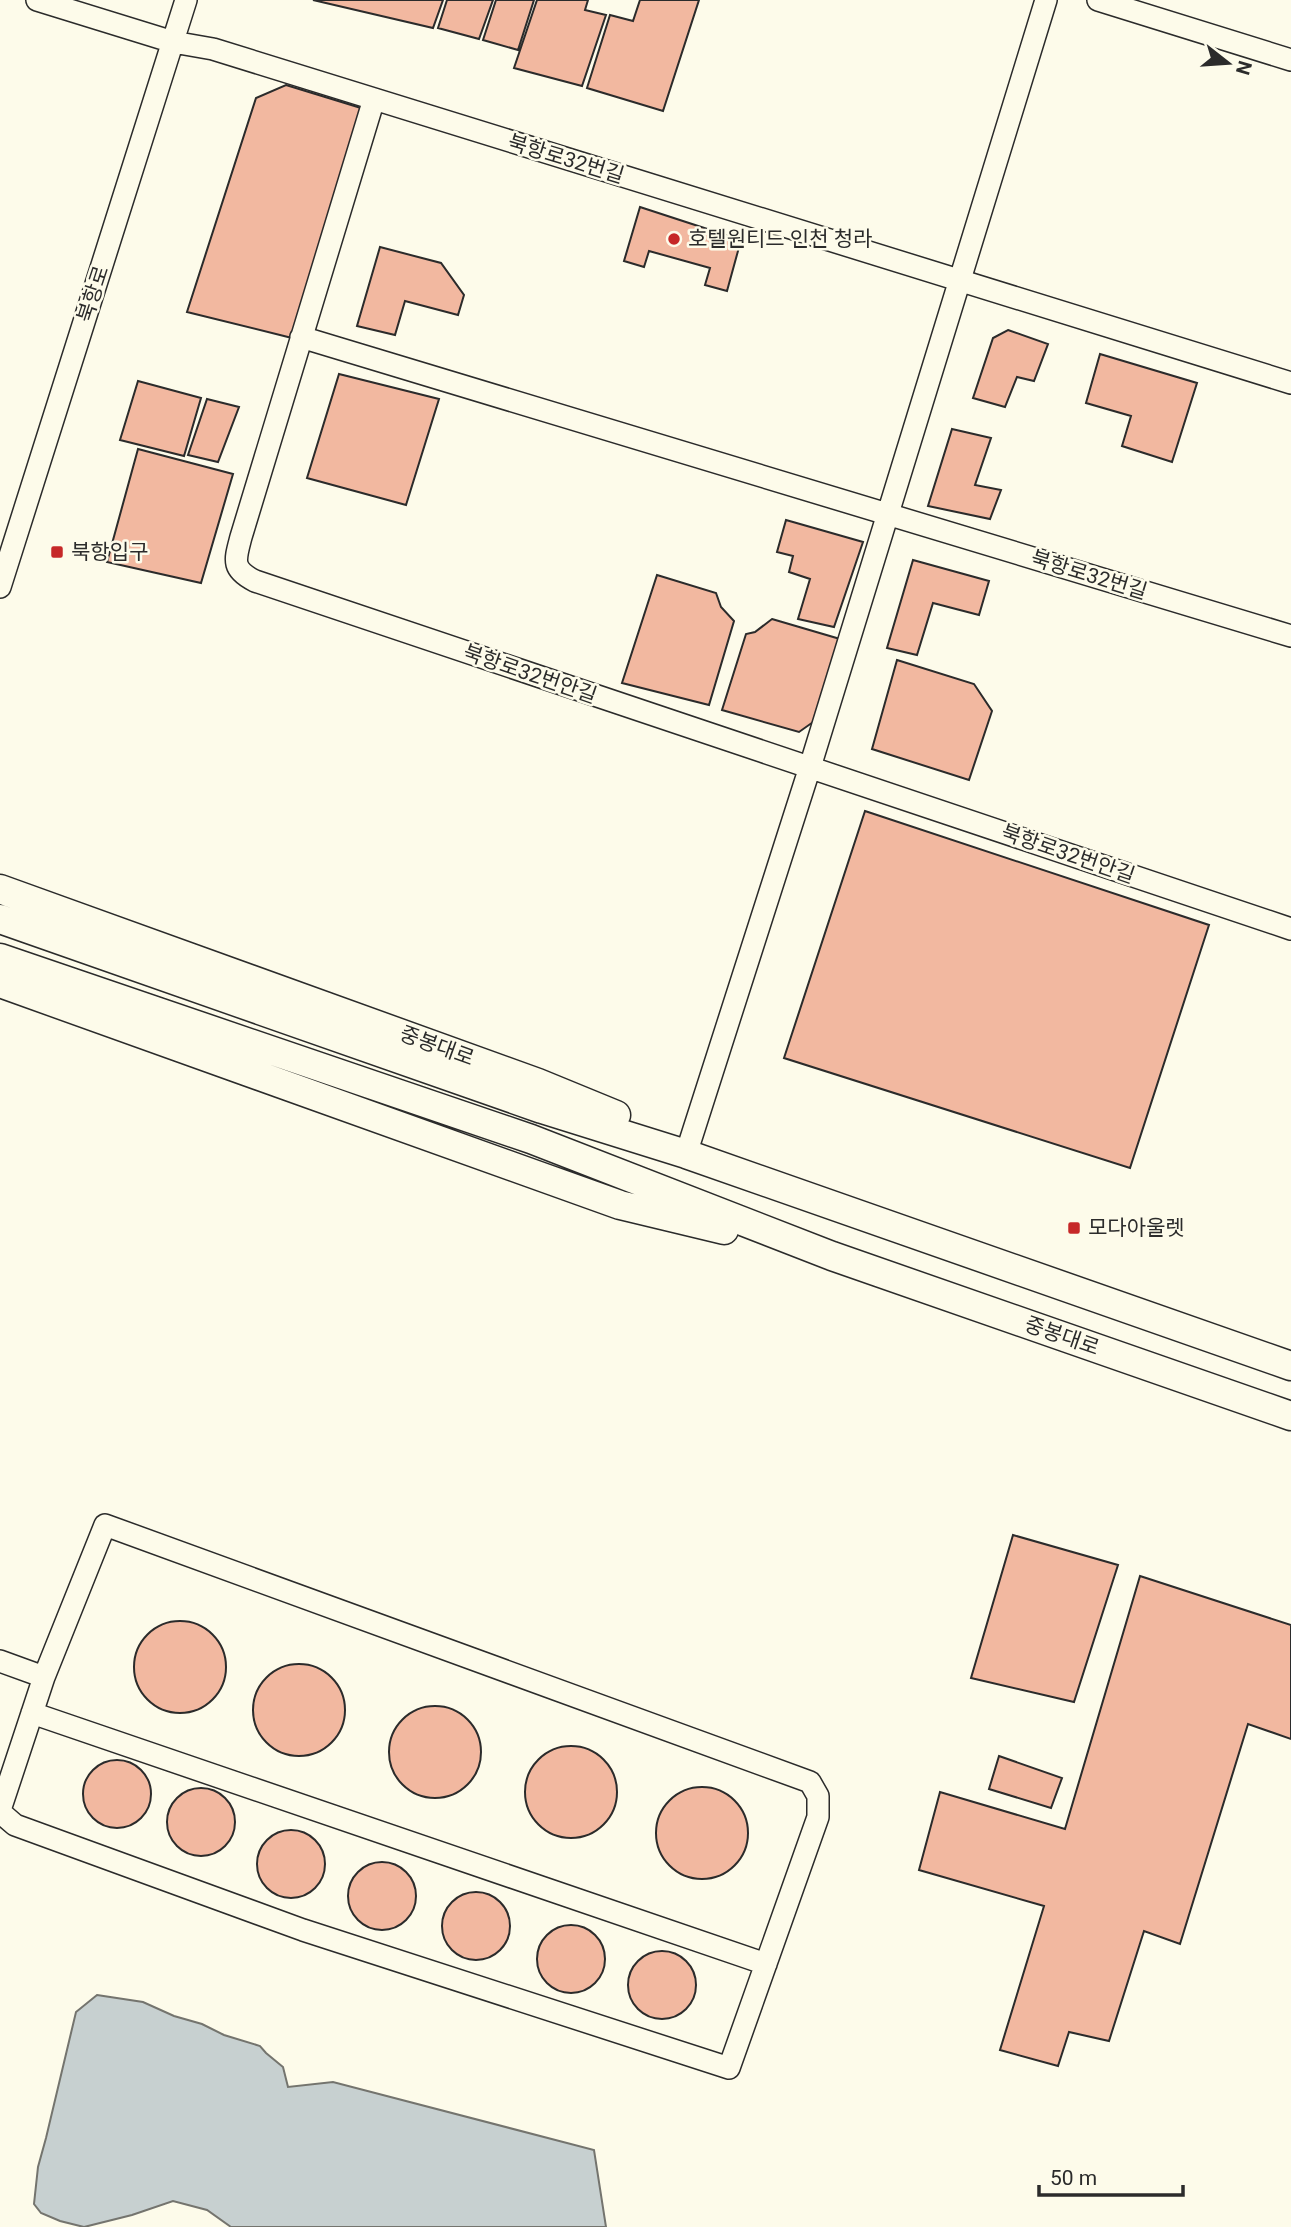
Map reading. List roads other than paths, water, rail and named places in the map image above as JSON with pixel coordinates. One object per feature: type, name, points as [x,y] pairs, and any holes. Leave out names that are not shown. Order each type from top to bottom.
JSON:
[{"type":"main road","name":"중봉대로","points":[[4,887],[538,1083],[687,1149],[868,1217],[1291,1366]]},
{"type":"main road","name":"중봉대로","points":[[0,919],[542,1109],[687,1149]]},
{"type":"main road","name":"중봉대로","points":[[1,977],[531,1139],[832,1256],[1291,1416]]},
{"type":"main road","name":"중봉대로","points":[[1,977],[620,1205],[832,1256]]},
{"type":"street","name":"북항로32번길","points":[[37,0],[173,42],[213,49],[1291,383]]},
{"type":"street","name":"북항로","points":[[0,587],[186,0]]},
{"type":"street","points":[[687,1149],[810,767],[1046,0]]},
{"type":"street","points":[[1098,0],[1291,60]]},
{"type":"street","name":"북항로32번안길","points":[[374,99],[241,537],[235,561],[241,574],[255,581],[1291,929]]},
{"type":"street","name":"북항로32번길","points":[[301,337],[1291,636]]},
{"type":"street","points":[[105,1525],[810,1782],[818,1796],[818,1817],[729,2068],[303,1930],[15,1825],[0,1811],[32,1713],[105,1525]]},
{"type":"street","points":[[0,1661],[44,1677]]},
{"type":"street","points":[[32,1713],[766,1964]]},
{"type":"place","name":"호텔원티드 인천 청라","points":[[674,239]]},
{"type":"place","name":"북항입구","points":[[57,552]]},
{"type":"place","name":"모다아울렛","points":[[1074,1228]]}]
